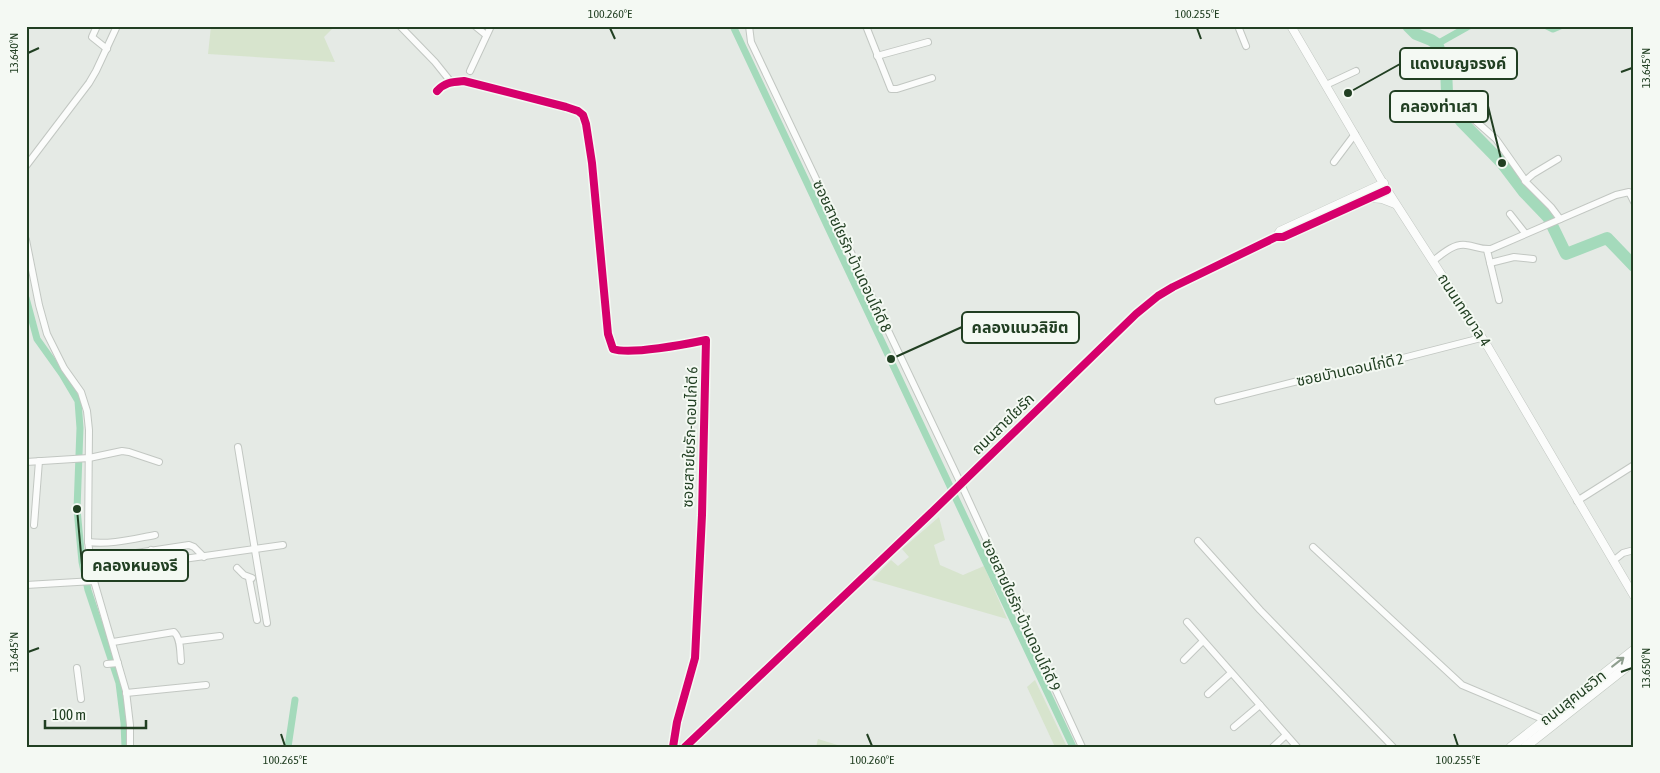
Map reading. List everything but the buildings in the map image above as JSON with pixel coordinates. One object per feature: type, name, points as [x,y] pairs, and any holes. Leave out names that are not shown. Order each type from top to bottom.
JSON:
[{"type":"main road","name":"ถนนสุคนธวิท","points":[[1528,743],[1545,720],[1634,650]]},
{"type":"main road","name":"ถนนสุคนธวิท","points":[[1511,747],[1528,743],[1634,660]]},
{"type":"street","points":[[98,26],[92,36],[101,45]]},
{"type":"street","points":[[26,166],[89,83],[101,45],[117,26]]},
{"type":"street","points":[[400,26],[451,82],[443,85],[437,91]]},
{"type":"street","points":[[474,26],[486,35]]},
{"type":"street","points":[[470,71],[491,26]]},
{"type":"street","name":"ซอยสายใยรัก-บ้านดอนไก่ดี 8","points":[[749,26],[751,42],[959,485]]},
{"type":"street","points":[[866,26],[891,89],[897,89],[932,78]]},
{"type":"street","points":[[1238,26],[1246,46]]},
{"type":"street","name":"ถนนเทศบาล 4","points":[[1291,26],[1397,205],[1530,417],[1577,501],[1634,596]]},
{"type":"street","points":[[877,56],[928,42]]},
{"type":"street","points":[[1326,84],[1356,72]]},
{"type":"street","name":"ซอยสายใยรัก-ดอนไก่ดี 6","points":[[451,82],[464,81],[566,107],[583,115],[592,163],[607,326],[613,349],[620,351],[645,349],[706,340],[702,515],[695,658],[677,722],[673,747]]},
{"type":"street","points":[[1462,109],[1496,139],[1525,181],[1551,207],[1556,220]]},
{"type":"street","points":[[1334,162],[1355,134]]},
{"type":"street","points":[[1525,181],[1558,159]]},
{"type":"street","points":[[1374,167],[1373,181],[1368,195],[1382,198],[1397,205]]},
{"type":"street","name":"ถนนสายใยรัก","points":[[685,747],[1129,320],[1158,296],[1187,280],[1386,186]]},
{"type":"street","points":[[1433,261],[1456,246],[1464,244],[1488,250],[1616,195],[1629,192],[1634,202]]},
{"type":"street","points":[[1510,214],[1525,233]]},
{"type":"street","points":[[26,240],[47,334],[54,351],[81,392],[85,402],[89,430],[88,542],[90,560],[116,663],[126,694],[130,725],[130,747]]},
{"type":"street","points":[[1488,250],[1499,300]]},
{"type":"street","points":[[1490,263],[1514,257],[1533,259]]},
{"type":"street","name":"ซอยบัานดอนไก่ดี 2","points":[[1218,401],[1298,381],[1364,368],[1481,338]]},
{"type":"street","points":[[238,447],[268,624]]},
{"type":"street","points":[[26,462],[89,458],[122,451],[159,462]]},
{"type":"street","points":[[34,525],[39,462]]},
{"type":"street","points":[[1577,501],[1634,465]]},
{"type":"street","name":"ซอยสายใยรัก-บ้านดอนไก่ดี 9","points":[[959,485],[1082,747]]},
{"type":"street","points":[[88,542],[99,544],[112,543],[155,534]]},
{"type":"street","points":[[1198,541],[1260,610],[1393,747]]},
{"type":"street","points":[[90,560],[189,545],[194,547],[204,557]]},
{"type":"street","points":[[92,572],[283,545]]},
{"type":"street","points":[[1313,548],[1462,685],[1545,720]]},
{"type":"street","points":[[151,550],[167,562]]},
{"type":"street","points":[[1613,561],[1623,553],[1634,550]]},
{"type":"street","points":[[237,568],[249,578],[257,620]]},
{"type":"street","points":[[249,578],[260,578]]},
{"type":"street","points":[[26,585],[94,581]]},
{"type":"street","points":[[1187,622],[1296,747]]},
{"type":"street","points":[[112,642],[174,632],[178,636],[181,661]]},
{"type":"street","points":[[179,641],[220,636]]},
{"type":"street","points":[[1184,660],[1203,641]]},
{"type":"street","points":[[107,664],[116,663]]},
{"type":"street","points":[[77,668],[81,699]]},
{"type":"street","points":[[1208,694],[1231,673]]},
{"type":"street","points":[[126,694],[206,685]]},
{"type":"street","points":[[1234,727],[1260,705]]},
{"type":"street","points":[[1273,747],[1286,735]]},
{"type":"green space","points":[[211,26],[335,26],[324,37],[335,62],[208,54]]},
{"type":"green space","points":[[939,517],[945,540],[934,545],[940,565],[963,575],[984,566],[1007,619],[872,580],[891,560],[898,566],[909,557],[902,549]]},
{"type":"green space","points":[[1035,680],[1067,747],[1055,747],[1027,687]]},
{"type":"green space","points":[[818,739],[844,747],[816,747]]},
{"type":"waterway","points":[[733,26],[1073,747]]},
{"type":"waterway","points":[[1408,26],[1416,34],[1437,44],[1446,67],[1447,93],[1452,109],[1548,217],[1566,254],[1607,238],[1634,266]]},
{"type":"waterway","points":[[1437,44],[1469,26]]},
{"type":"waterway","points":[[1547,26],[1553,29],[1560,26]]},
{"type":"waterway","points":[[26,298],[37,339],[62,374],[78,401],[80,428],[77,509],[82,562],[88,590],[119,683],[125,747]]},
{"type":"waterway","points":[[288,747],[295,700]]},
{"type":"cycle path","points":[[437,91],[446,84],[464,81],[566,107],[583,115],[592,163],[608,334],[613,349],[645,350],[706,340],[702,515],[695,658],[677,722],[673,747]]},
{"type":"cycle path","points":[[685,747],[931,513],[1136,314],[1158,296],[1276,237],[1283,237],[1387,190]]},
{"type":"place","name":"แดงเบญจรงค์","points":[[1348,93]]},
{"type":"place","name":"คลองท่าเสา","points":[[1502,163]]},
{"type":"place","name":"คลองแนวลิขิต","points":[[891,359]]},
{"type":"place","name":"คลองหนองรี","points":[[77,509]]}]
